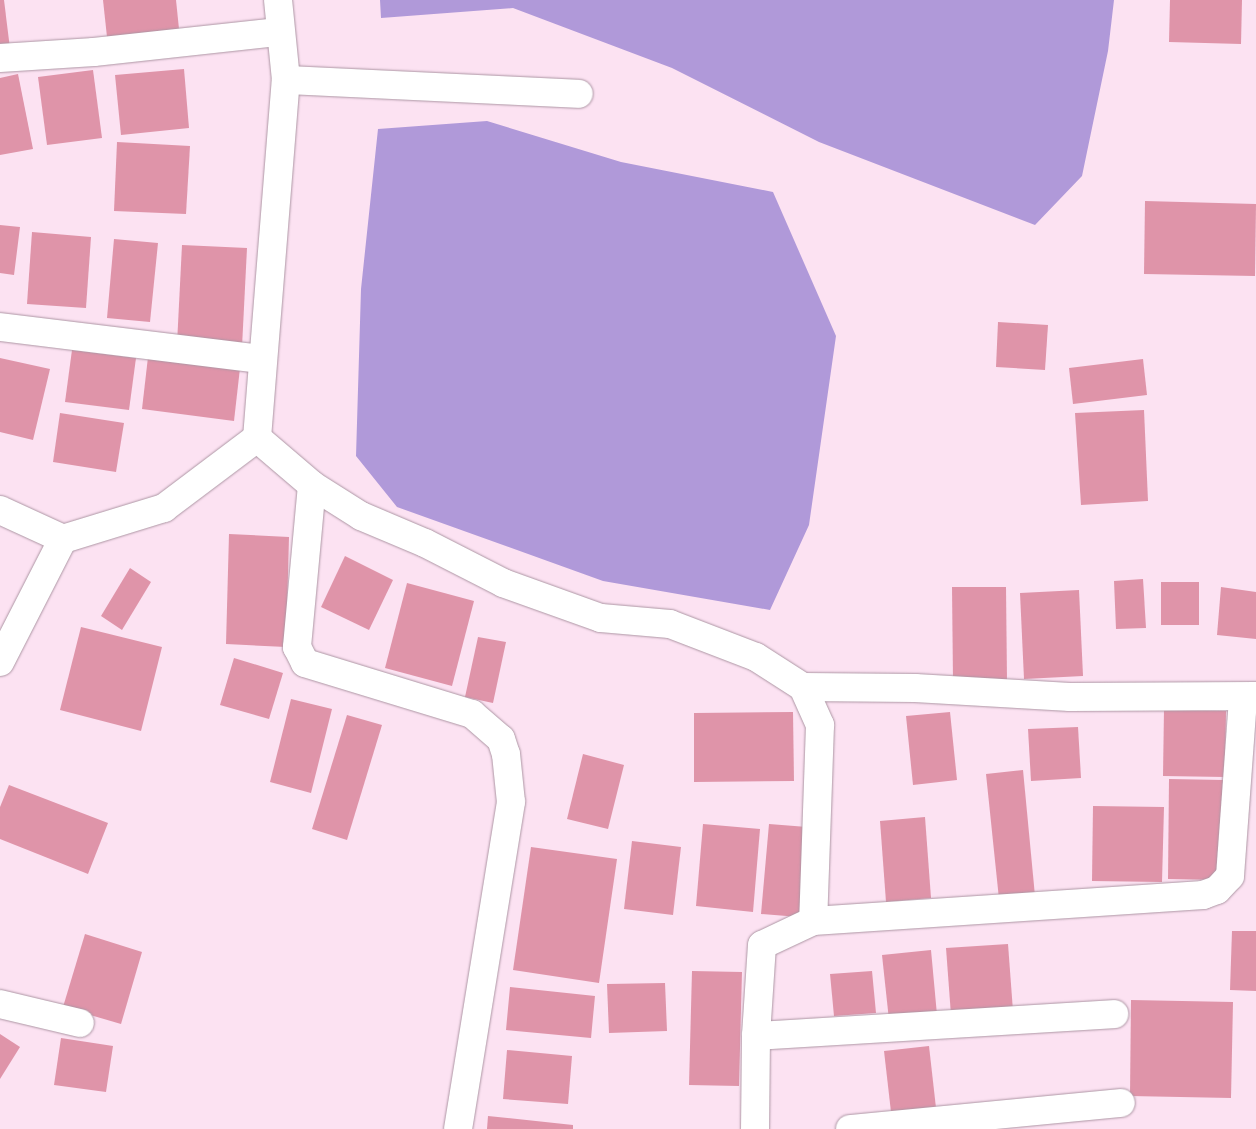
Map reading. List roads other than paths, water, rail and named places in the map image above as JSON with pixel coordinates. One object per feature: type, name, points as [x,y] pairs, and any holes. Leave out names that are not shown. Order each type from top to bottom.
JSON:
[{"type":"street","points":[[257,438],[261,359],[286,80],[279,32],[278,0]]},
{"type":"street","points":[[0,58],[94,52],[279,32]]},
{"type":"street","points":[[286,80],[579,94]]},
{"type":"street","points":[[0,327],[261,359]]},
{"type":"street","points":[[257,438],[312,485],[361,516],[425,543],[503,583],[601,618],[670,624],[756,657],[803,687],[915,688],[1070,698],[1250,696],[1230,876],[1217,890],[1204,895],[813,921],[762,946],[756,1036],[755,1129]]},
{"type":"street","points":[[0,510],[62,539],[164,508],[257,438]]},
{"type":"street","points":[[312,485],[297,647],[305,663],[472,714],[501,739],[506,754],[510,802],[458,1129]]},
{"type":"street","points":[[0,662],[62,539]]},
{"type":"street","points":[[803,687],[820,725],[813,921]]},
{"type":"street","points":[[0,1004],[80,1023]]},
{"type":"street","points":[[756,1036],[1114,1014]]},
{"type":"street","points":[[850,1129],[1121,1103]]}]
